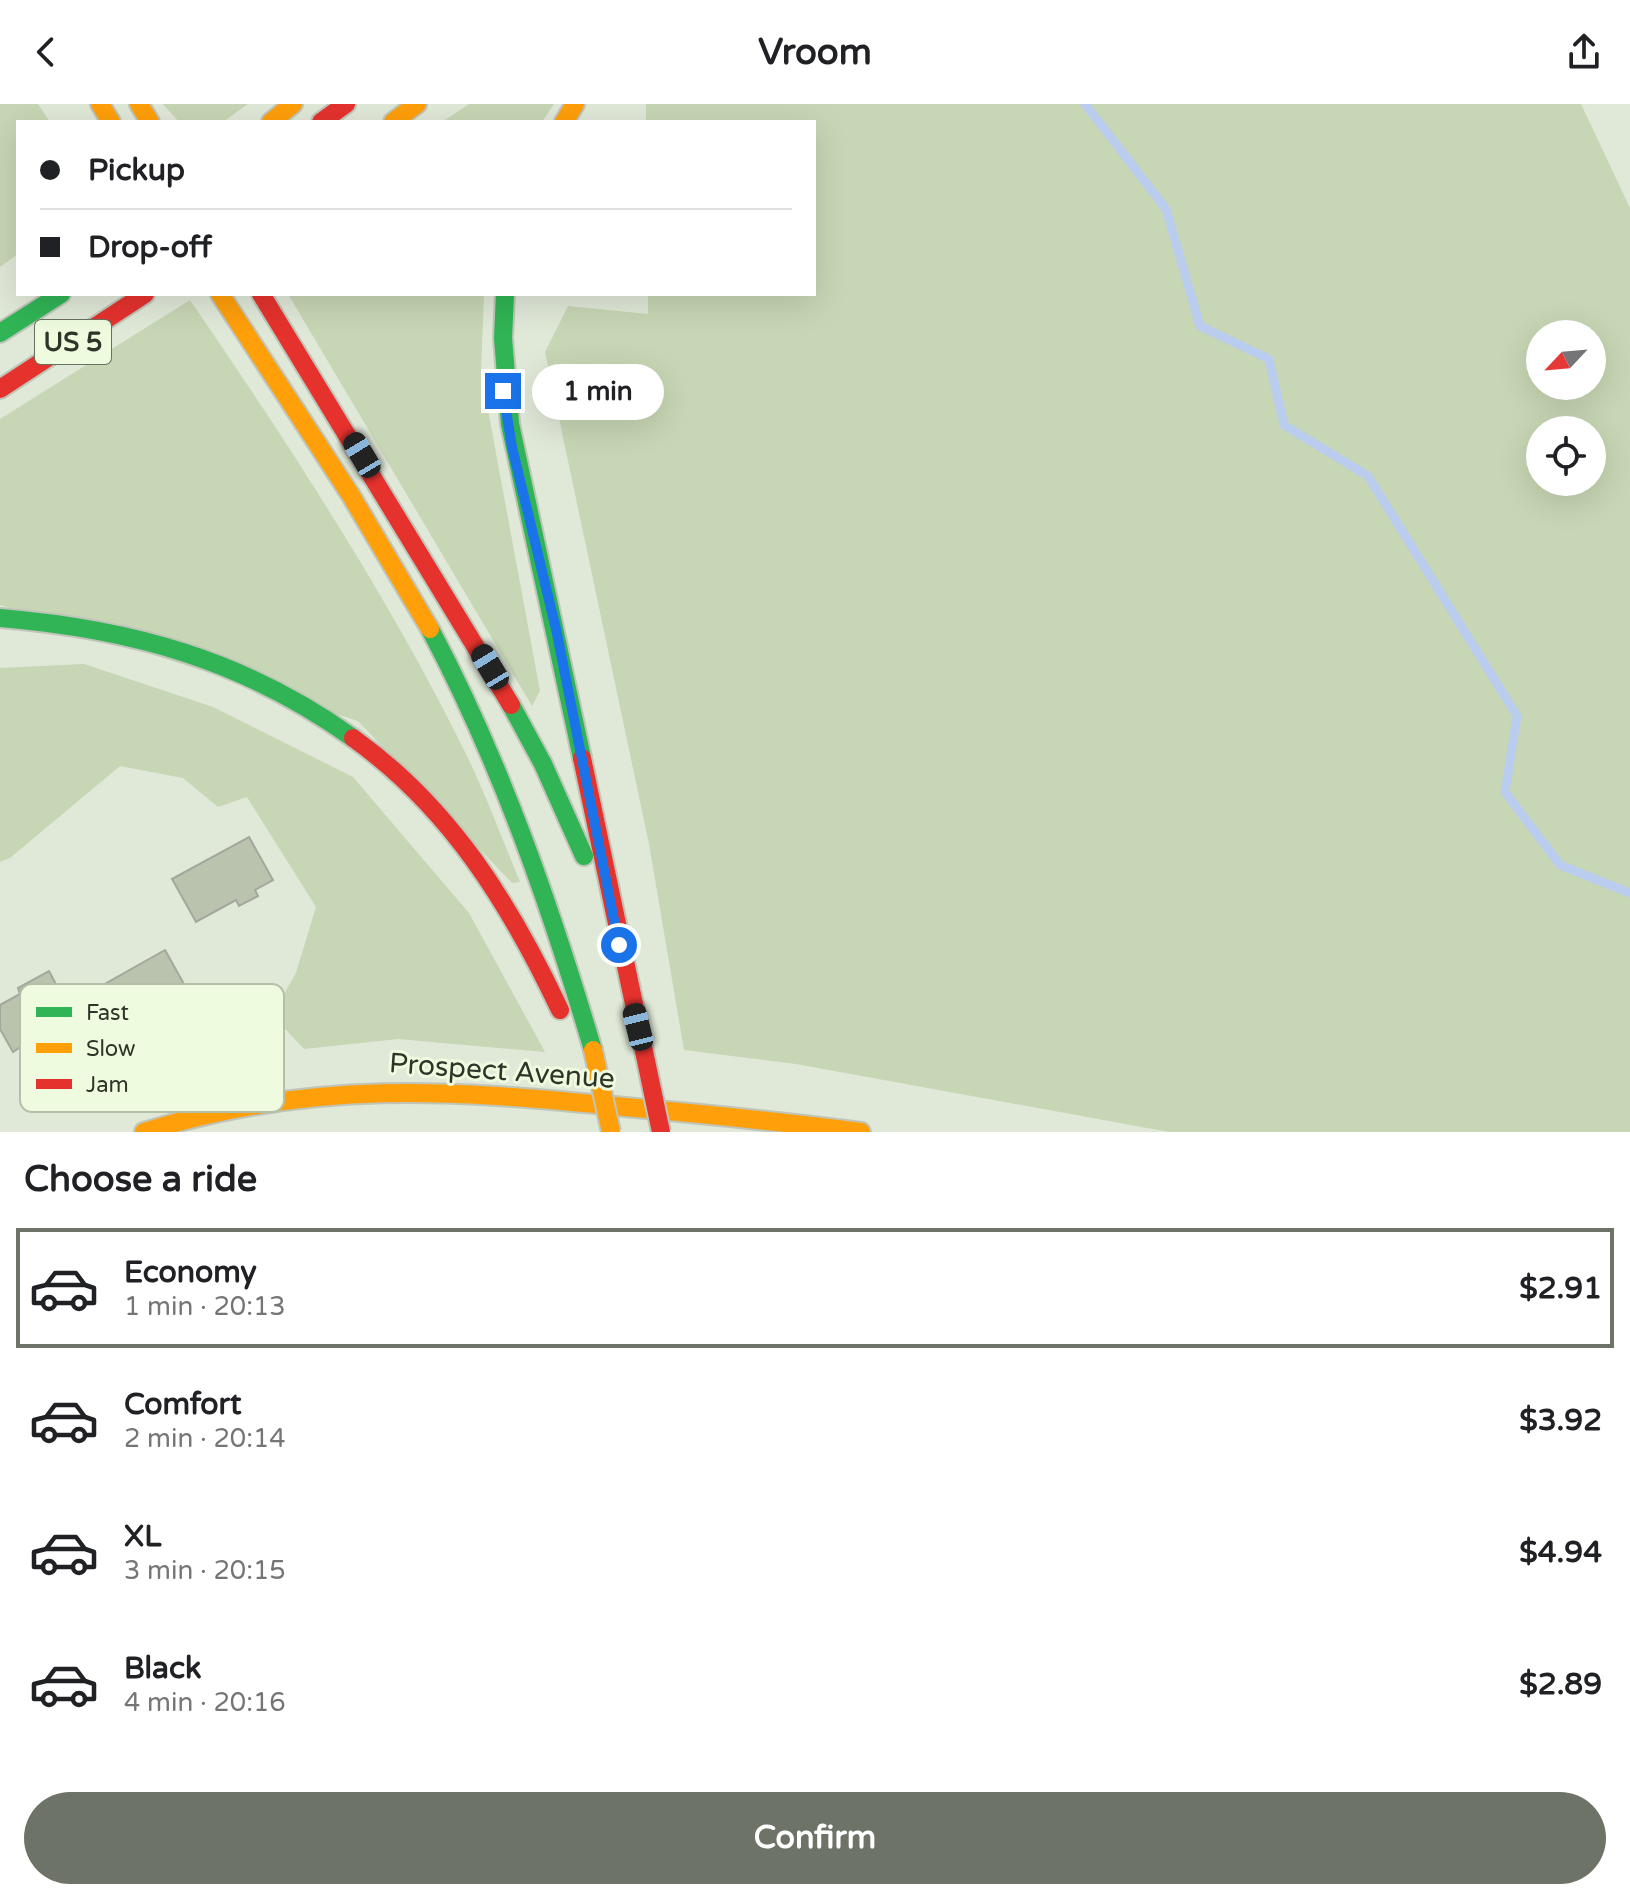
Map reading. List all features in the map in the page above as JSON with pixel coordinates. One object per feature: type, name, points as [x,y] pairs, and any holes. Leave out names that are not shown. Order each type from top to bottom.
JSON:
[{"type":"main road","points":[[273,120],[293,104]]},
{"type":"main road","points":[[324,120],[346,104]]},
{"type":"main road","points":[[396,120],[417,104]]},
{"type":"main road","name":"US 5","points":[[0,333],[58,296]]},
{"type":"main road","name":"US 5","points":[[0,389],[142,296]]},
{"type":"main road","points":[[221,296],[370,526],[462,691],[528,842],[554,915],[585,1050],[610,1127]]},
{"type":"main road","points":[[505,296],[503,391],[512,447],[556,629],[623,967],[661,1132]]},
{"type":"main road","points":[[265,300],[522,723],[585,859],[623,967]]},
{"type":"main road","points":[[0,618],[90,627],[150,639],[208,657],[312,707],[359,740],[399,773],[469,851],[537,961],[585,1050]]},
{"type":"main road","name":"Prospect Avenue","points":[[284,1097],[395,1089],[575,1101],[861,1132]]},
{"type":"main road","name":"Prospect Avenue","points":[[144,1132],[206,1112]]},
{"type":"green space","points":[[0,104],[38,104],[49,120],[16,120],[16,255],[0,267]]},
{"type":"green space","points":[[163,104],[248,104],[226,120],[177,120]]},
{"type":"green space","points":[[469,104],[554,104],[543,120],[445,120]]},
{"type":"green space","points":[[646,104],[1581,104],[1630,208],[1630,1132],[1169,1132],[796,1064],[684,1050],[649,844],[545,352],[568,306],[648,314],[648,296],[816,296],[816,120],[646,120]]},
{"type":"green space","points":[[289,296],[484,296],[481,372],[540,691],[532,706]]},
{"type":"green space","points":[[190,300],[302,468],[405,639],[468,758],[520,882],[512,883],[358,721],[0,605],[0,419]]},
{"type":"green space","points":[[84,664],[213,707],[353,777],[469,913],[545,1052],[398,1039],[304,1049],[284,1028],[284,994],[296,973],[316,907],[247,797],[218,807],[183,778],[120,766],[10,858],[0,862],[0,668]]},
{"type":"building","points":[[249,837],[273,880],[255,890],[258,896],[239,906],[236,900],[196,922],[172,879]]},
{"type":"building","points":[[165,950],[184,984],[105,984]]},
{"type":"building","points":[[49,971],[56,984],[25,984]]},
{"type":"building","points":[[20,994],[20,1047],[13,1052],[0,1029],[0,1005]]},
{"type":"waterway","points":[[1085,104],[1166,209],[1200,326],[1269,359],[1284,425],[1368,476],[1517,716],[1505,792],[1560,865],[1630,893]]},
{"type":"traffic: fast","points":[[0,333],[58,296]]},
{"type":"traffic: fast","points":[[505,296],[503,338],[510,424],[582,758]]},
{"type":"traffic: fast","points":[[0,618],[96,630],[185,653],[270,688],[353,738]]},
{"type":"traffic: fast","points":[[430,629],[479,731],[522,835],[593,1050]]},
{"type":"traffic: fast","points":[[511,705],[543,764],[584,856]]},
{"type":"traffic: slow","points":[[100,104],[110,120]]},
{"type":"traffic: slow","points":[[139,104],[149,120]]},
{"type":"traffic: slow","points":[[273,120],[293,104]]},
{"type":"traffic: slow","points":[[396,120],[417,104]]},
{"type":"traffic: slow","points":[[565,120],[575,104]]},
{"type":"traffic: slow","points":[[221,296],[350,494],[430,629]]},
{"type":"traffic: slow","points":[[593,1050],[611,1132]]},
{"type":"traffic: slow","points":[[284,1101],[383,1093],[501,1096],[861,1132]]},
{"type":"traffic: slow","points":[[144,1132],[221,1112]]},
{"type":"traffic: jam","points":[[324,120],[346,104]]},
{"type":"traffic: jam","points":[[0,389],[142,296]]},
{"type":"traffic: jam","points":[[262,296],[511,705]]},
{"type":"traffic: jam","points":[[353,738],[388,765],[419,795],[474,860],[520,932],[560,1010]]},
{"type":"traffic: jam","points":[[582,758],[645,1056]]},
{"type":"traffic: jam","points":[[645,1056],[661,1132]]},
{"type":"route","points":[[503,391],[512,447],[556,629],[619,945]]}]
